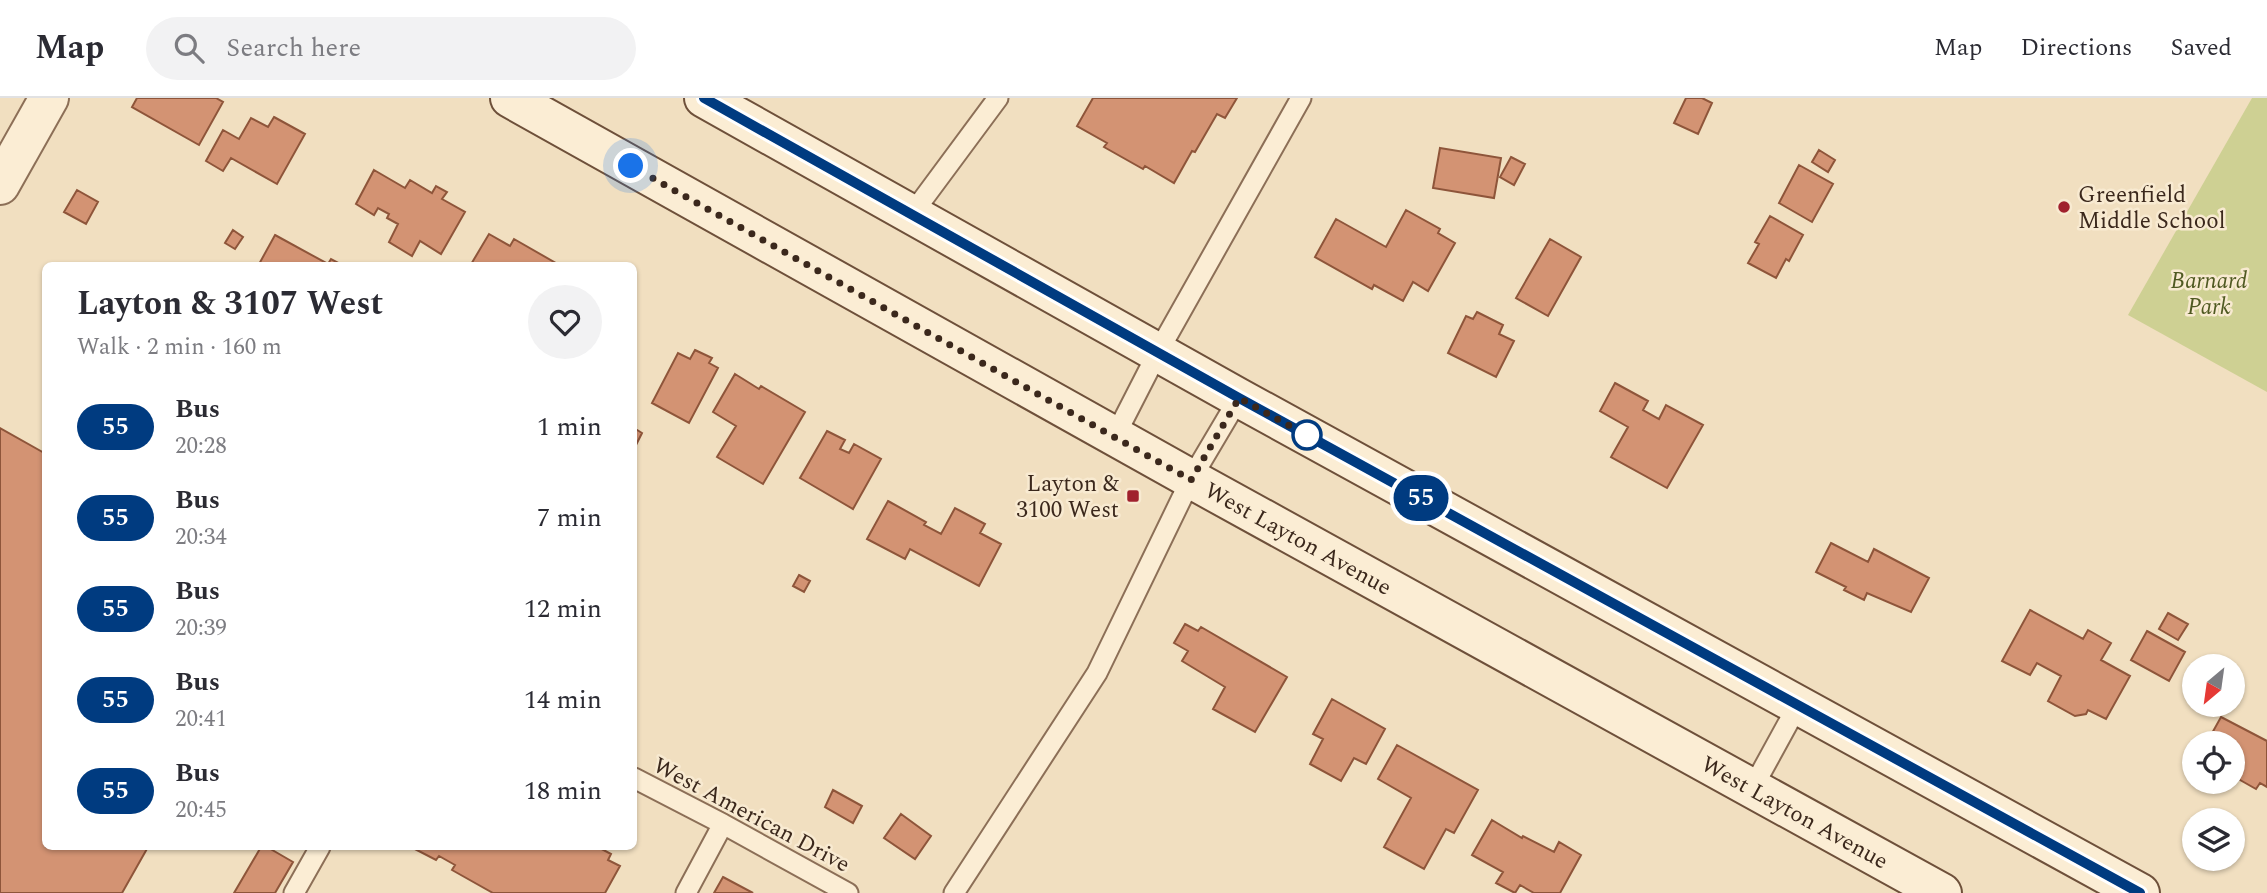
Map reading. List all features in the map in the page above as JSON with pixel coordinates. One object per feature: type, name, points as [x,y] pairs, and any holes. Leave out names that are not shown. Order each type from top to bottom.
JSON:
[{"type":"main road","points":[[0,185],[49,98]]},
{"type":"main road","name":"West Layton Avenue","points":[[510,98],[1191,480],[1941,893]]},
{"type":"main road","points":[[704,98],[1239,398],[2140,893]]},
{"type":"lane","points":[[912,214],[998,98]]},
{"type":"lane","points":[[1115,436],[1158,352],[1301,98]]},
{"type":"lane","points":[[954,893],[1097,673],[1191,480],[1239,398]]},
{"type":"lane","points":[[1752,789],[1798,705]]},
{"type":"lane","name":"West American Drive","points":[[637,780],[723,824],[822,887],[848,893]]},
{"type":"lane","points":[[686,893],[723,824]]},
{"type":"lane","points":[[294,893],[318,850]]},
{"type":"green space","name":"Barnard Park","points":[[2252,98],[2267,98],[2267,392],[2128,315]]},
{"type":"building","points":[[137,98],[216,98],[223,102],[199,145],[132,107]]},
{"type":"building","points":[[1093,98],[1237,98],[1225,118],[1217,114],[1174,183],[1104,147],[1107,143],[1077,126]]},
{"type":"building","points":[[1686,98],[1702,98],[1712,103],[1698,134],[1674,123]]},
{"type":"building","points":[[274,117],[305,134],[277,184],[231,158],[223,171],[206,161],[223,130],[239,139],[251,118],[268,127]]},
{"type":"building","points":[[1440,148],[1501,158],[1494,198],[1433,188]]},
{"type":"building","points":[[1819,150],[1835,160],[1828,172],[1812,162]]},
{"type":"building","points":[[1511,157],[1525,164],[1514,185],[1500,177]]},
{"type":"building","points":[[1799,165],[1833,184],[1812,222],[1779,203]]},
{"type":"building","points":[[374,170],[405,188],[410,180],[432,193],[436,186],[447,192],[442,199],[465,212],[441,254],[420,241],[412,256],[389,242],[398,224],[387,218],[389,214],[378,208],[374,215],[356,204]]},
{"type":"building","points":[[77,190],[98,202],[86,224],[64,212]]},
{"type":"building","points":[[1406,210],[1440,229],[1438,233],[1455,243],[1428,291],[1413,282],[1403,301],[1374,285],[1372,289],[1315,257],[1336,219],[1386,247]]},
{"type":"building","points":[[1770,216],[1803,235],[1776,278],[1748,263],[1759,244],[1755,242]]},
{"type":"building","points":[[233,230],[243,237],[235,249],[225,243]]},
{"type":"building","points":[[489,234],[510,246],[514,239],[554,262],[472,262]]},
{"type":"building","points":[[275,235],[324,262],[260,262]]},
{"type":"building","points":[[1550,239],[1581,257],[1548,316],[1516,298]]},
{"type":"building","points":[[1477,312],[1503,325],[1499,334],[1514,341],[1496,377],[1448,353],[1466,316],[1473,319]]},
{"type":"building","points":[[695,350],[712,358],[709,363],[718,368],[689,423],[652,403],[678,353],[690,359]]},
{"type":"building","points":[[735,374],[805,412],[763,484],[717,457],[736,426],[713,412]]},
{"type":"building","points":[[1615,383],[1648,401],[1643,410],[1659,419],[1666,405],[1703,425],[1667,488],[1611,457],[1628,427],[1600,411]]},
{"type":"building","points":[[0,428],[42,452],[42,850],[146,850],[122,893],[0,893]]},
{"type":"building","points":[[637,430],[642,433],[637,443]]},
{"type":"building","points":[[827,431],[845,440],[840,449],[849,453],[854,444],[881,459],[853,509],[800,478]]},
{"type":"building","points":[[888,501],[926,522],[924,525],[941,534],[955,508],[985,524],[980,533],[1001,544],[979,586],[910,549],[905,559],[867,539]]},
{"type":"building","points":[[1831,543],[1868,562],[1874,549],[1929,578],[1911,612],[1867,593],[1864,600],[1844,590],[1846,587],[1816,572]]},
{"type":"building","points":[[799,575],[810,581],[804,592],[793,586]]},
{"type":"building","points":[[2030,610],[2083,639],[2088,630],[2111,643],[2101,660],[2130,676],[2106,719],[2088,710],[2086,714],[2075,716],[2048,701],[2061,676],[2037,663],[2030,675],[2002,661]]},
{"type":"building","points":[[2168,613],[2188,624],[2178,640],[2159,629]]},
{"type":"building","points":[[1185,624],[1198,631],[1201,627],[1287,677],[1255,732],[1213,709],[1225,687],[1182,661],[1188,651],[1174,643]]},
{"type":"building","points":[[2147,631],[2185,652],[2169,681],[2131,660]]},
{"type":"building","points":[[1332,699],[1385,729],[1366,764],[1354,758],[1341,781],[1310,764],[1323,739],[1313,734]]},
{"type":"building","points":[[2223,718],[2267,741],[2267,787],[2260,783],[2256,789],[2245,783],[2245,731],[2213,731]]},
{"type":"building","points":[[1397,745],[1478,790],[1454,833],[1446,829],[1424,869],[1384,847],[1411,798],[1378,779]]},
{"type":"building","points":[[833,790],[862,806],[853,823],[825,807]]},
{"type":"building","points":[[901,814],[931,836],[915,859],[884,838]]},
{"type":"building","points":[[1492,820],[1522,838],[1523,836],[1554,852],[1559,842],[1581,855],[1560,893],[1534,893],[1520,885],[1515,893],[1496,883],[1503,872],[1472,855]]},
{"type":"building","points":[[259,850],[272,850],[293,862],[275,893],[234,893]]},
{"type":"building","points":[[417,850],[604,850],[611,854],[608,860],[620,866],[605,893],[493,893],[452,870],[455,865],[439,856],[436,860]]},
{"type":"building","points":[[723,877],[753,893],[714,893]]},
{"type":"bus line","name":"55","points":[[704,98],[1239,398],[2140,893]]},
{"type":"place","name":"Greenfield Middle School","points":[[2064,207]]},
{"type":"place","name":"Layton & 3100 West","points":[[1133,496]]},
{"type":"route","points":[[631,166],[1191,480],[1239,398],[1312,438],[1307,435]]}]
